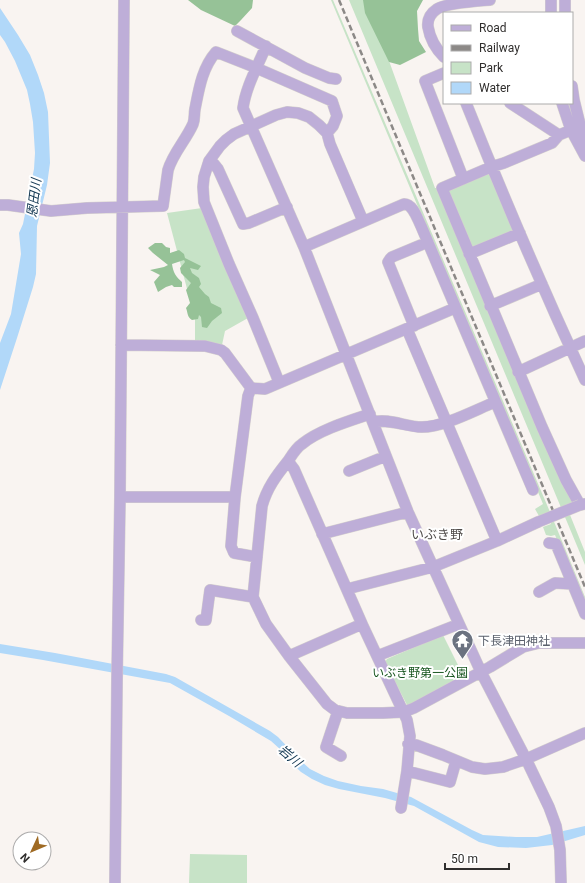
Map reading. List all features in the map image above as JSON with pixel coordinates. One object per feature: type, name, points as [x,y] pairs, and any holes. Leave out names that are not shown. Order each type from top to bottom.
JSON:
[{"type":"street","points":[[115,883],[124,0]]},
{"type":"street","points":[[443,56],[434,45],[429,32],[428,23],[431,15],[438,8],[449,5],[490,0]]},
{"type":"street","points":[[551,0],[551,12]]},
{"type":"street","points":[[565,0],[566,12]]},
{"type":"street","points":[[237,30],[305,68],[329,78],[336,79]]},
{"type":"street","points":[[266,46],[245,99],[243,108],[304,247],[408,512],[481,672],[549,807],[556,826],[560,849],[561,883]]},
{"type":"street","points":[[0,205],[51,211],[87,208],[167,206],[168,170],[175,154],[194,122],[194,112],[204,72],[211,57],[216,52],[257,68],[332,101],[337,116],[333,126],[327,133]]},
{"type":"street","points":[[443,73],[425,81],[463,178]]},
{"type":"street","points":[[573,91],[585,145]]},
{"type":"street","points":[[466,104],[491,167],[585,380]]},
{"type":"street","points":[[512,104],[559,135]]},
{"type":"street","points":[[562,104],[572,130],[585,156]]},
{"type":"street","points":[[279,382],[204,202],[204,177],[209,161],[220,146],[234,134],[276,115],[287,112],[298,113],[309,117],[327,133],[330,144],[363,221]]},
{"type":"street","points":[[347,589],[433,567],[583,504],[566,480],[518,372],[442,188],[463,178],[552,143],[559,135],[572,130]]},
{"type":"street","points":[[209,161],[218,169],[243,224],[249,223],[287,207]]},
{"type":"street","points":[[304,247],[406,204],[412,207],[533,490]]},
{"type":"street","points":[[469,254],[520,233]]},
{"type":"street","points":[[428,242],[392,257],[388,262],[410,327],[447,422],[497,541]]},
{"type":"street","points":[[490,306],[542,284]]},
{"type":"street","points":[[251,388],[265,388],[455,308]]},
{"type":"street","points":[[518,372],[585,341]]},
{"type":"street","points":[[121,345],[205,346],[221,350],[225,353],[251,388]]},
{"type":"street","points":[[251,388],[248,396],[235,497],[231,546],[234,553],[258,557]]},
{"type":"street","points":[[495,402],[434,426],[422,427],[381,421],[372,418],[332,428],[313,436],[301,444],[274,479],[262,506],[253,597],[266,624],[327,704],[338,711],[347,713],[404,712],[481,672],[523,647],[539,643],[585,643]]},
{"type":"street","points":[[348,471],[386,456]]},
{"type":"street","points":[[288,461],[294,469],[362,624],[407,720],[410,736],[408,744],[407,772],[401,808]]},
{"type":"street","points":[[120,497],[235,497]]},
{"type":"street","points":[[322,534],[408,512]]},
{"type":"street","points":[[549,543],[556,544],[585,614]]},
{"type":"street","points":[[539,592],[555,583],[572,584]]},
{"type":"street","points":[[206,621],[210,590],[253,597]]},
{"type":"street","points":[[289,656],[362,624]]},
{"type":"street","points":[[377,656],[459,624]]},
{"type":"street","points":[[338,711],[326,747],[341,756]]},
{"type":"street","points":[[408,744],[423,748],[472,767],[485,769],[503,767],[526,759],[585,732]]},
{"type":"street","points":[[407,772],[450,782],[456,761]]},
{"type":"green space","points":[[188,0],[253,0],[252,8],[235,26],[201,10]]},
{"type":"green space","points":[[331,0],[333,0],[550,512],[585,597],[585,606],[555,535],[546,535],[543,527],[551,524],[547,513],[539,516],[535,509],[543,504]]},
{"type":"green space","points":[[349,0],[367,0],[435,188],[438,188],[573,499],[571,503],[566,505],[585,552],[585,565]]},
{"type":"green space","points":[[363,0],[423,0],[417,11],[418,29],[419,41],[426,52],[400,65],[389,62],[365,13]]},
{"type":"green space","points":[[488,173],[492,177],[515,230],[472,250],[447,192]]},
{"type":"green space","points":[[202,208],[248,318],[225,331],[222,345],[205,341],[195,341],[195,319],[167,213]]},
{"type":"green space","points":[[155,243],[162,243],[166,247],[170,248],[170,253],[179,250],[184,254],[185,258],[201,266],[198,270],[190,268],[192,273],[199,278],[201,284],[199,287],[209,297],[211,303],[221,308],[222,313],[212,321],[207,328],[202,327],[201,317],[199,315],[198,319],[192,320],[189,318],[186,308],[190,303],[186,290],[191,283],[181,273],[180,268],[185,262],[184,260],[172,264],[175,274],[182,282],[182,287],[174,287],[172,285],[158,292],[154,282],[160,275],[150,270],[168,265],[148,248]]},
{"type":"green space","name":"いぶき野第一公園","points":[[443,635],[464,677],[412,706],[407,705],[385,662],[387,659]]},
{"type":"green space","points":[[190,854],[247,855],[247,883],[189,883]]},
{"type":"water","name":"恩田川","points":[[0,8],[30,55],[44,93],[48,112],[50,163],[47,185],[37,226],[36,274],[0,390],[0,343],[11,314],[21,254],[19,233],[23,224],[34,169],[35,153],[33,122],[27,90],[15,61],[0,35]]},
{"type":"water","name":"岩川","points":[[0,644],[55,653],[175,677],[270,731],[310,769],[338,781],[383,789],[411,797],[483,835],[537,837],[585,826],[585,835],[552,845],[526,848],[498,847],[479,842],[414,806],[385,798],[339,789],[312,779],[301,772],[271,741],[170,683],[0,653]]},
{"type":"railway","points":[[339,0],[585,587]]},
{"type":"place","name":"下長津田神社","points":[[463,660]]},
{"type":"district","name":"いぶき野","points":[[437,534]]}]
